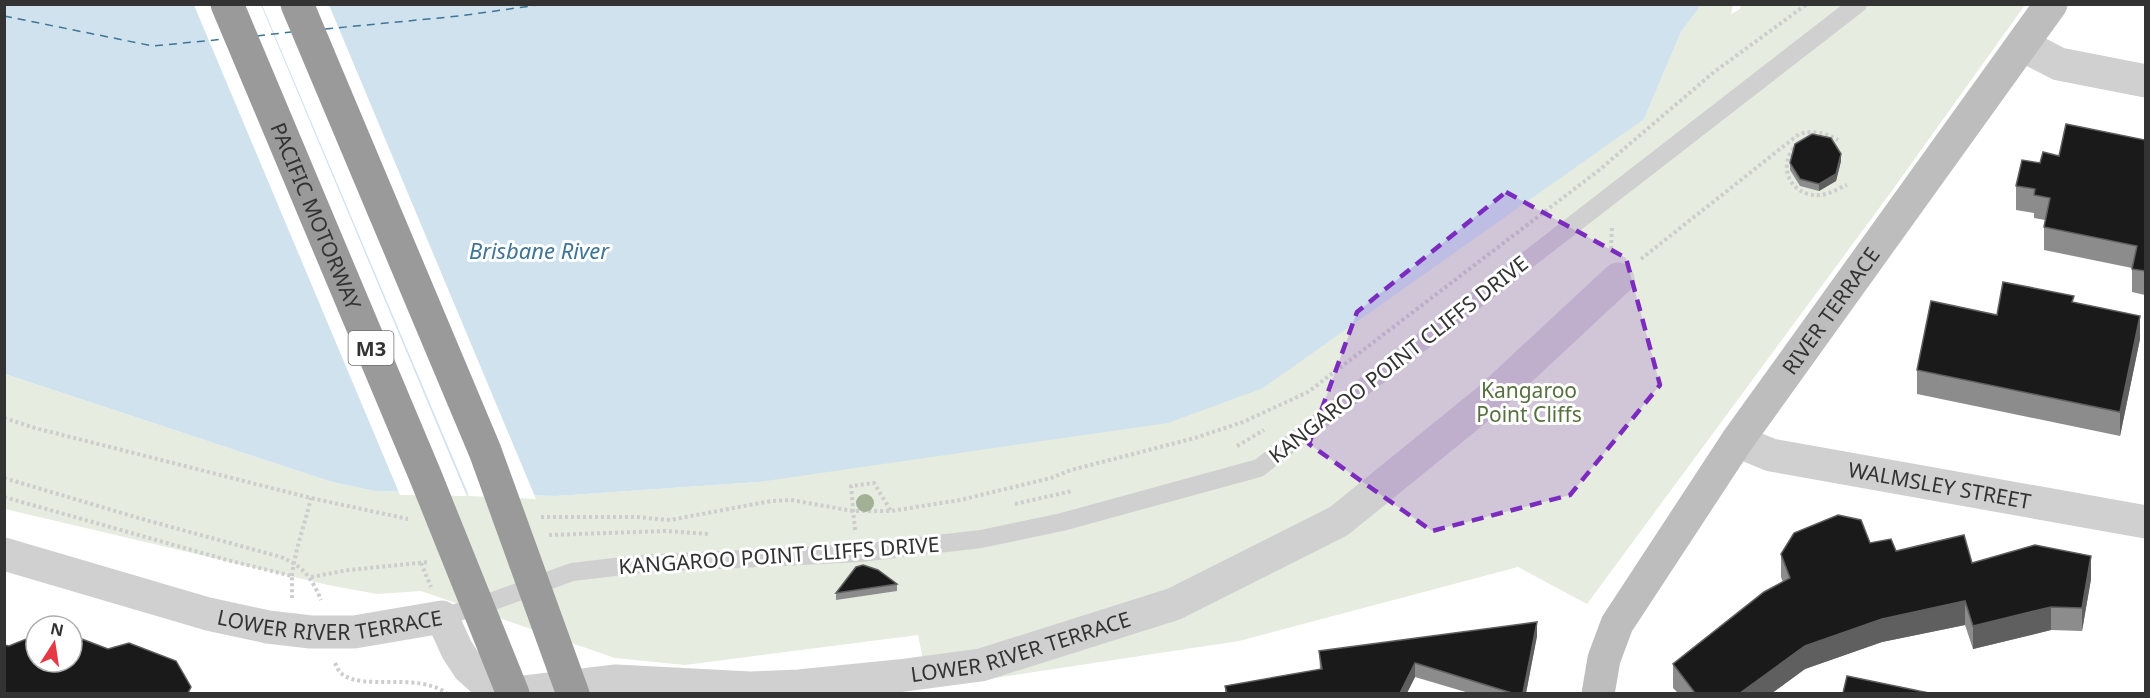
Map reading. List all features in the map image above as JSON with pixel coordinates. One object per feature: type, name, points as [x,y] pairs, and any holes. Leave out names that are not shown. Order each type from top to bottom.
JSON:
[{"type":"highway","name":"PACIFIC MOTORWAY","points":[[227,4],[513,693]]},
{"type":"highway","points":[[297,4],[485,451],[573,693]]},
{"type":"main road","name":"RIVER TERRACE","points":[[1598,693],[1604,659],[1617,624],[1737,441],[2051,4]]},
{"type":"street","points":[[2022,45],[2059,64],[2145,81]]},
{"type":"street","name":"LOWER RIVER TERRACE","points":[[4,554],[208,614],[268,627],[311,632],[354,632],[381,629],[437,605],[452,642],[469,668],[489,686],[501,691],[525,692],[616,681],[697,689],[799,686],[981,665],[1174,604],[1339,521],[1488,400],[1613,284]]},
{"type":"street","name":"WALMSLEY STREET","points":[[1737,441],[1771,455],[2145,522]]},
{"type":"lane","name":"KANGAROO POINT CLIFFS DRIVE","points":[[437,605],[485,604],[572,572],[640,564],[890,551],[981,539],[1062,522],[1259,468],[1858,4]]},
{"type":"path","points":[[540,517],[636,517],[670,520],[771,501],[791,500],[853,511],[891,511],[960,500],[1051,478],[1071,470],[1195,438],[1243,422],[1308,392],[1598,171],[1714,72],[1807,4]]},
{"type":"path","points":[[1613,284],[1791,139],[1809,132],[1823,133],[1838,140]]},
{"type":"path","points":[[1812,138],[1823,133]]},
{"type":"path","points":[[1806,140],[1793,148],[1788,162],[1789,178],[1795,187],[1802,193],[1823,195],[1847,184]]},
{"type":"path","points":[[1613,284],[1616,190]]},
{"type":"path","points":[[4,418],[35,428],[311,498],[403,519],[414,519]]},
{"type":"path","points":[[1236,447],[1273,424]]},
{"type":"path","points":[[4,478],[281,557],[294,562],[311,577],[348,570],[431,562]]},
{"type":"path","points":[[853,511],[851,486],[874,483],[891,511]]},
{"type":"path","points":[[1004,507],[1083,489]]},
{"type":"path","points":[[4,497],[228,561],[292,576]]},
{"type":"path","points":[[295,602],[292,600],[294,562],[311,498]]},
{"type":"path","points":[[844,528],[867,526]]},
{"type":"path","points":[[545,535],[666,531],[720,534]]},
{"type":"path","points":[[421,563],[437,605]]},
{"type":"highlighted area","points":[[1506,192],[1626,258],[1660,385],[1570,495],[1432,531],[1309,444],[1357,312]]},
{"type":"green space","name":"Kangaroo Point Cliffs","points":[[1741,4],[2025,5],[1891,192],[1587,604],[1518,567],[1239,641],[929,688],[918,635],[685,665],[615,658],[421,591],[377,594],[328,585],[5,509],[5,374],[332,482],[375,491],[556,496],[758,482],[1644,119],[1681,32],[1701,5],[1733,5],[1731,14],[1740,9]]},
{"type":"water","name":"Brisbane River","points":[[5,5],[1701,5],[1681,32],[1644,119],[1263,388],[1168,423],[758,482],[556,496],[375,491],[332,482],[5,374]]},
{"type":"pier","points":[[194,5],[261,5],[467,496],[400,495]]},
{"type":"pier","points":[[262,5],[329,5],[536,499],[469,496]]},
{"type":"building","points":[[2066,124],[2145,140],[2145,271],[2132,269],[2137,246],[2044,227],[2050,198],[2034,195],[2035,189],[2016,186],[2022,160],[2040,163],[2043,152],[2059,156]]},
{"type":"building","points":[[1812,134],[1831,138],[1841,154],[1836,174],[1819,184],[1800,179],[1790,163],[1795,144]]},
{"type":"building","points":[[2003,282],[2074,296],[2072,302],[2140,316],[2120,412],[1917,370],[1931,301],[1997,315]]},
{"type":"building","points":[[1838,515],[1861,520],[1870,543],[1891,539],[1896,551],[1964,535],[1972,563],[2035,545],[2091,556],[2082,608],[2051,607],[1973,626],[1965,601],[1882,619],[1805,646],[1740,693],[1695,693],[1673,664],[1764,592],[1790,578],[1781,554],[1794,533]]},
{"type":"building","points":[[863,565],[878,570],[897,584],[836,593],[856,567]]},
{"type":"building","points":[[1537,622],[1523,693],[1512,693],[1415,663],[1400,693],[1227,693],[1225,686],[1322,669],[1319,651]]},
{"type":"building","points":[[24,640],[24,674],[84,674],[84,640],[108,649],[129,643],[176,661],[191,687],[188,693],[4,693],[4,645],[9,646]]},
{"type":"building","points":[[1847,676],[1929,693],[1843,693]]},
{"type":"ferry route","points":[[325,29],[459,16],[545,4]]},
{"type":"ferry route","points":[[4,16],[153,46],[225,39]]},
{"type":"ferry route","points":[[257,36],[291,32]]}]
